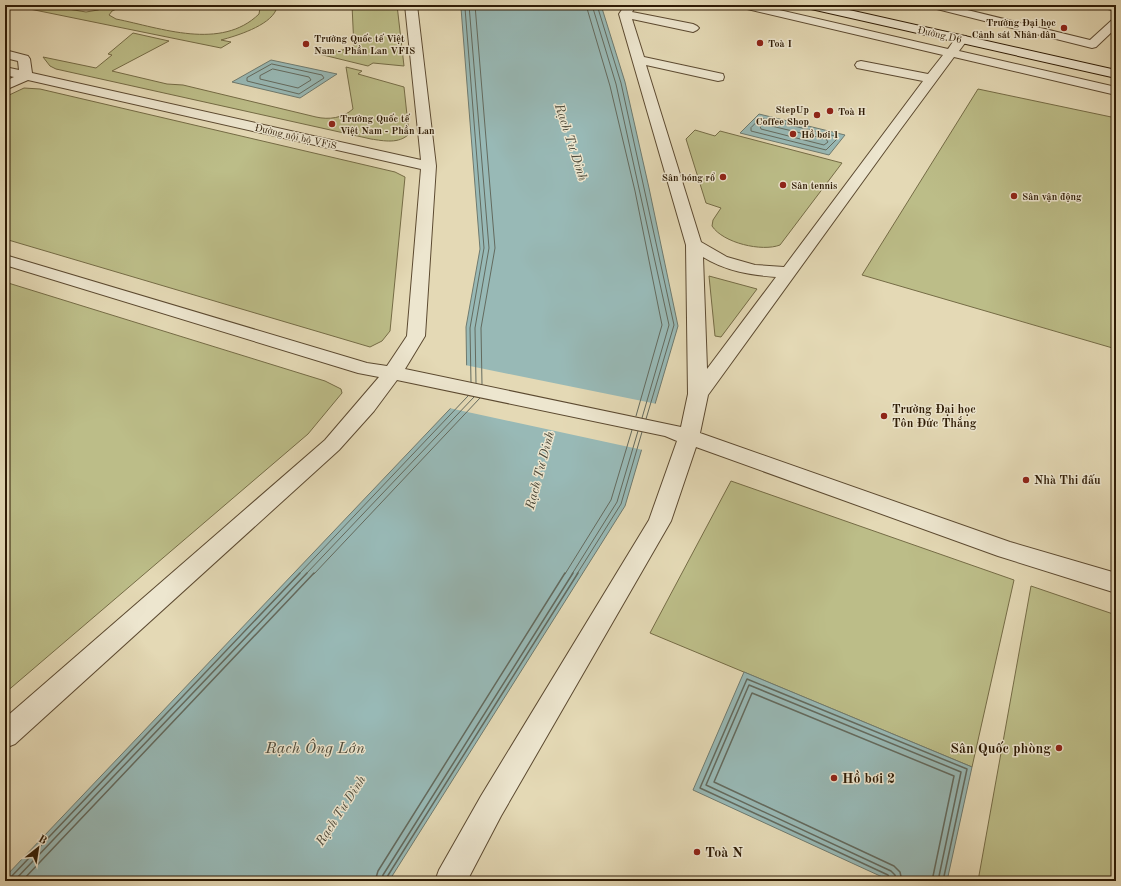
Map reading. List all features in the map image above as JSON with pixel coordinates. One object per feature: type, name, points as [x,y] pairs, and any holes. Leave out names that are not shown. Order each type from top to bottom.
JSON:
[{"type":"street","name":"Đường D6","points":[[811,5],[1116,74]]},
{"type":"street","name":"Đường D6","points":[[862,5],[1031,42]]},
{"type":"street","points":[[1070,51],[1093,56]]},
{"type":"lane","points":[[5,735],[332,445],[364,410],[401,374],[406,355],[416,336],[429,166],[411,5]]},
{"type":"lane","points":[[743,5],[1116,91]]},
{"type":"lane","points":[[933,5],[1092,44],[1116,22]]},
{"type":"lane","points":[[1104,5],[1116,8]]},
{"type":"lane","points":[[693,28],[628,9],[638,58],[694,245],[698,394]]},
{"type":"lane","points":[[450,881],[491,806],[660,521],[679,433],[698,394],[745,333],[962,40]]},
{"type":"lane","points":[[5,54],[24,59],[26,76],[5,86]]},
{"type":"lane","points":[[638,58],[718,77]]},
{"type":"lane","points":[[861,65],[932,79]]},
{"type":"lane","name":"Đường nội bộ VFiS","points":[[5,71],[429,166]]},
{"type":"lane","points":[[694,245],[721,261],[754,270],[788,273]]},
{"type":"lane","points":[[5,260],[365,369],[401,374],[679,433],[1006,550],[1116,583]]},
{"type":"green space","points":[[10,5],[44,5],[86,12],[98,10],[110,5],[125,5],[112,11],[109,15],[116,19],[190,34],[227,32],[244,25],[259,14],[260,8],[255,5],[274,5],[276,10],[267,21],[252,30],[221,40],[231,42],[221,48]]},
{"type":"green space","points":[[352,5],[397,5],[404,66],[373,63],[368,66],[319,54],[354,48]]},
{"type":"green space","points":[[133,33],[169,41],[112,71],[167,84],[183,85],[316,117],[336,118],[353,109],[346,67],[362,71],[358,74],[404,87],[409,134],[396,141],[371,139],[56,69],[50,66],[43,57],[96,68],[112,55],[108,54]]},
{"type":"green space","points":[[24,88],[40,89],[395,172],[405,177],[390,331],[382,341],[370,347],[5,239],[5,97]]},
{"type":"green space","name":"Sân vận động","points":[[978,89],[1116,118],[1116,349],[862,275]]},
{"type":"green space","points":[[695,130],[715,136],[720,131],[842,163],[780,245],[772,247],[753,247],[725,237],[717,232],[712,226],[713,220],[721,208],[706,203],[686,139]]},
{"type":"green space","points":[[709,276],[757,289],[721,337],[715,336]]},
{"type":"green space","points":[[5,282],[325,381],[341,389],[342,393],[308,434],[5,693]]},
{"type":"green space","points":[[731,481],[1014,580],[972,767],[650,633]]},
{"type":"green space","name":"Sân Quốc phòng","points":[[1031,586],[1116,615],[1116,881],[978,881]]},
{"type":"water","name":"Rạch Ông Lớn","points":[[457,5],[601,5],[625,82],[678,326],[625,506],[389,881],[5,881],[5,877],[467,391],[466,327],[480,249],[461,8]]},
{"type":"water","points":[[271,60],[337,74],[300,98],[232,82]]},
{"type":"water","name":"Hồ bơi 1","points":[[759,114],[845,135],[829,155],[740,133]]},
{"type":"water","name":"Hồ bơi 2","points":[[744,672],[972,767],[947,881],[891,881],[693,790]]},
{"type":"pier","points":[[465,365],[657,404],[643,450],[449,408],[465,391]]},
{"type":"place","name":"Trường Đại học Cảnh sát Nhân dân","points":[[1064,28]]},
{"type":"place","name":"Toà I","points":[[760,43]]},
{"type":"place","name":"Trường Quốc tế Việt Nam - Phần Lan VFIS","points":[[306,44]]},
{"type":"place","name":"Toà H","points":[[830,111]]},
{"type":"place","name":"StepUp Coffee Shop","points":[[817,115]]},
{"type":"place","name":"Trường Quốc tế Việt Nam - Phần Lan","points":[[332,124]]},
{"type":"place","name":"Hồ bơi 1","points":[[793,134]]},
{"type":"place","name":"Sân bóng rổ","points":[[723,177]]},
{"type":"place","name":"Sân tennis","points":[[783,185]]},
{"type":"place","name":"Sân vận động","points":[[1014,196]]},
{"type":"place","name":"Trường Đại học Tôn Đức Thắng","points":[[884,416]]},
{"type":"place","name":"Nhà Thi đấu","points":[[1026,480]]},
{"type":"place","name":"Sân Quốc phòng","points":[[1059,748]]},
{"type":"place","name":"Hồ bơi 2","points":[[834,778]]},
{"type":"place","name":"Toà N","points":[[697,852]]},
{"type":"water label","name":"Rạch Tư Dinh","points":[[572,142]]},
{"type":"water label","name":"Rạch Tư Dinh","points":[[539,470]]},
{"type":"water label","name":"Rạch Tư Dinh","points":[[340,810]]}]
